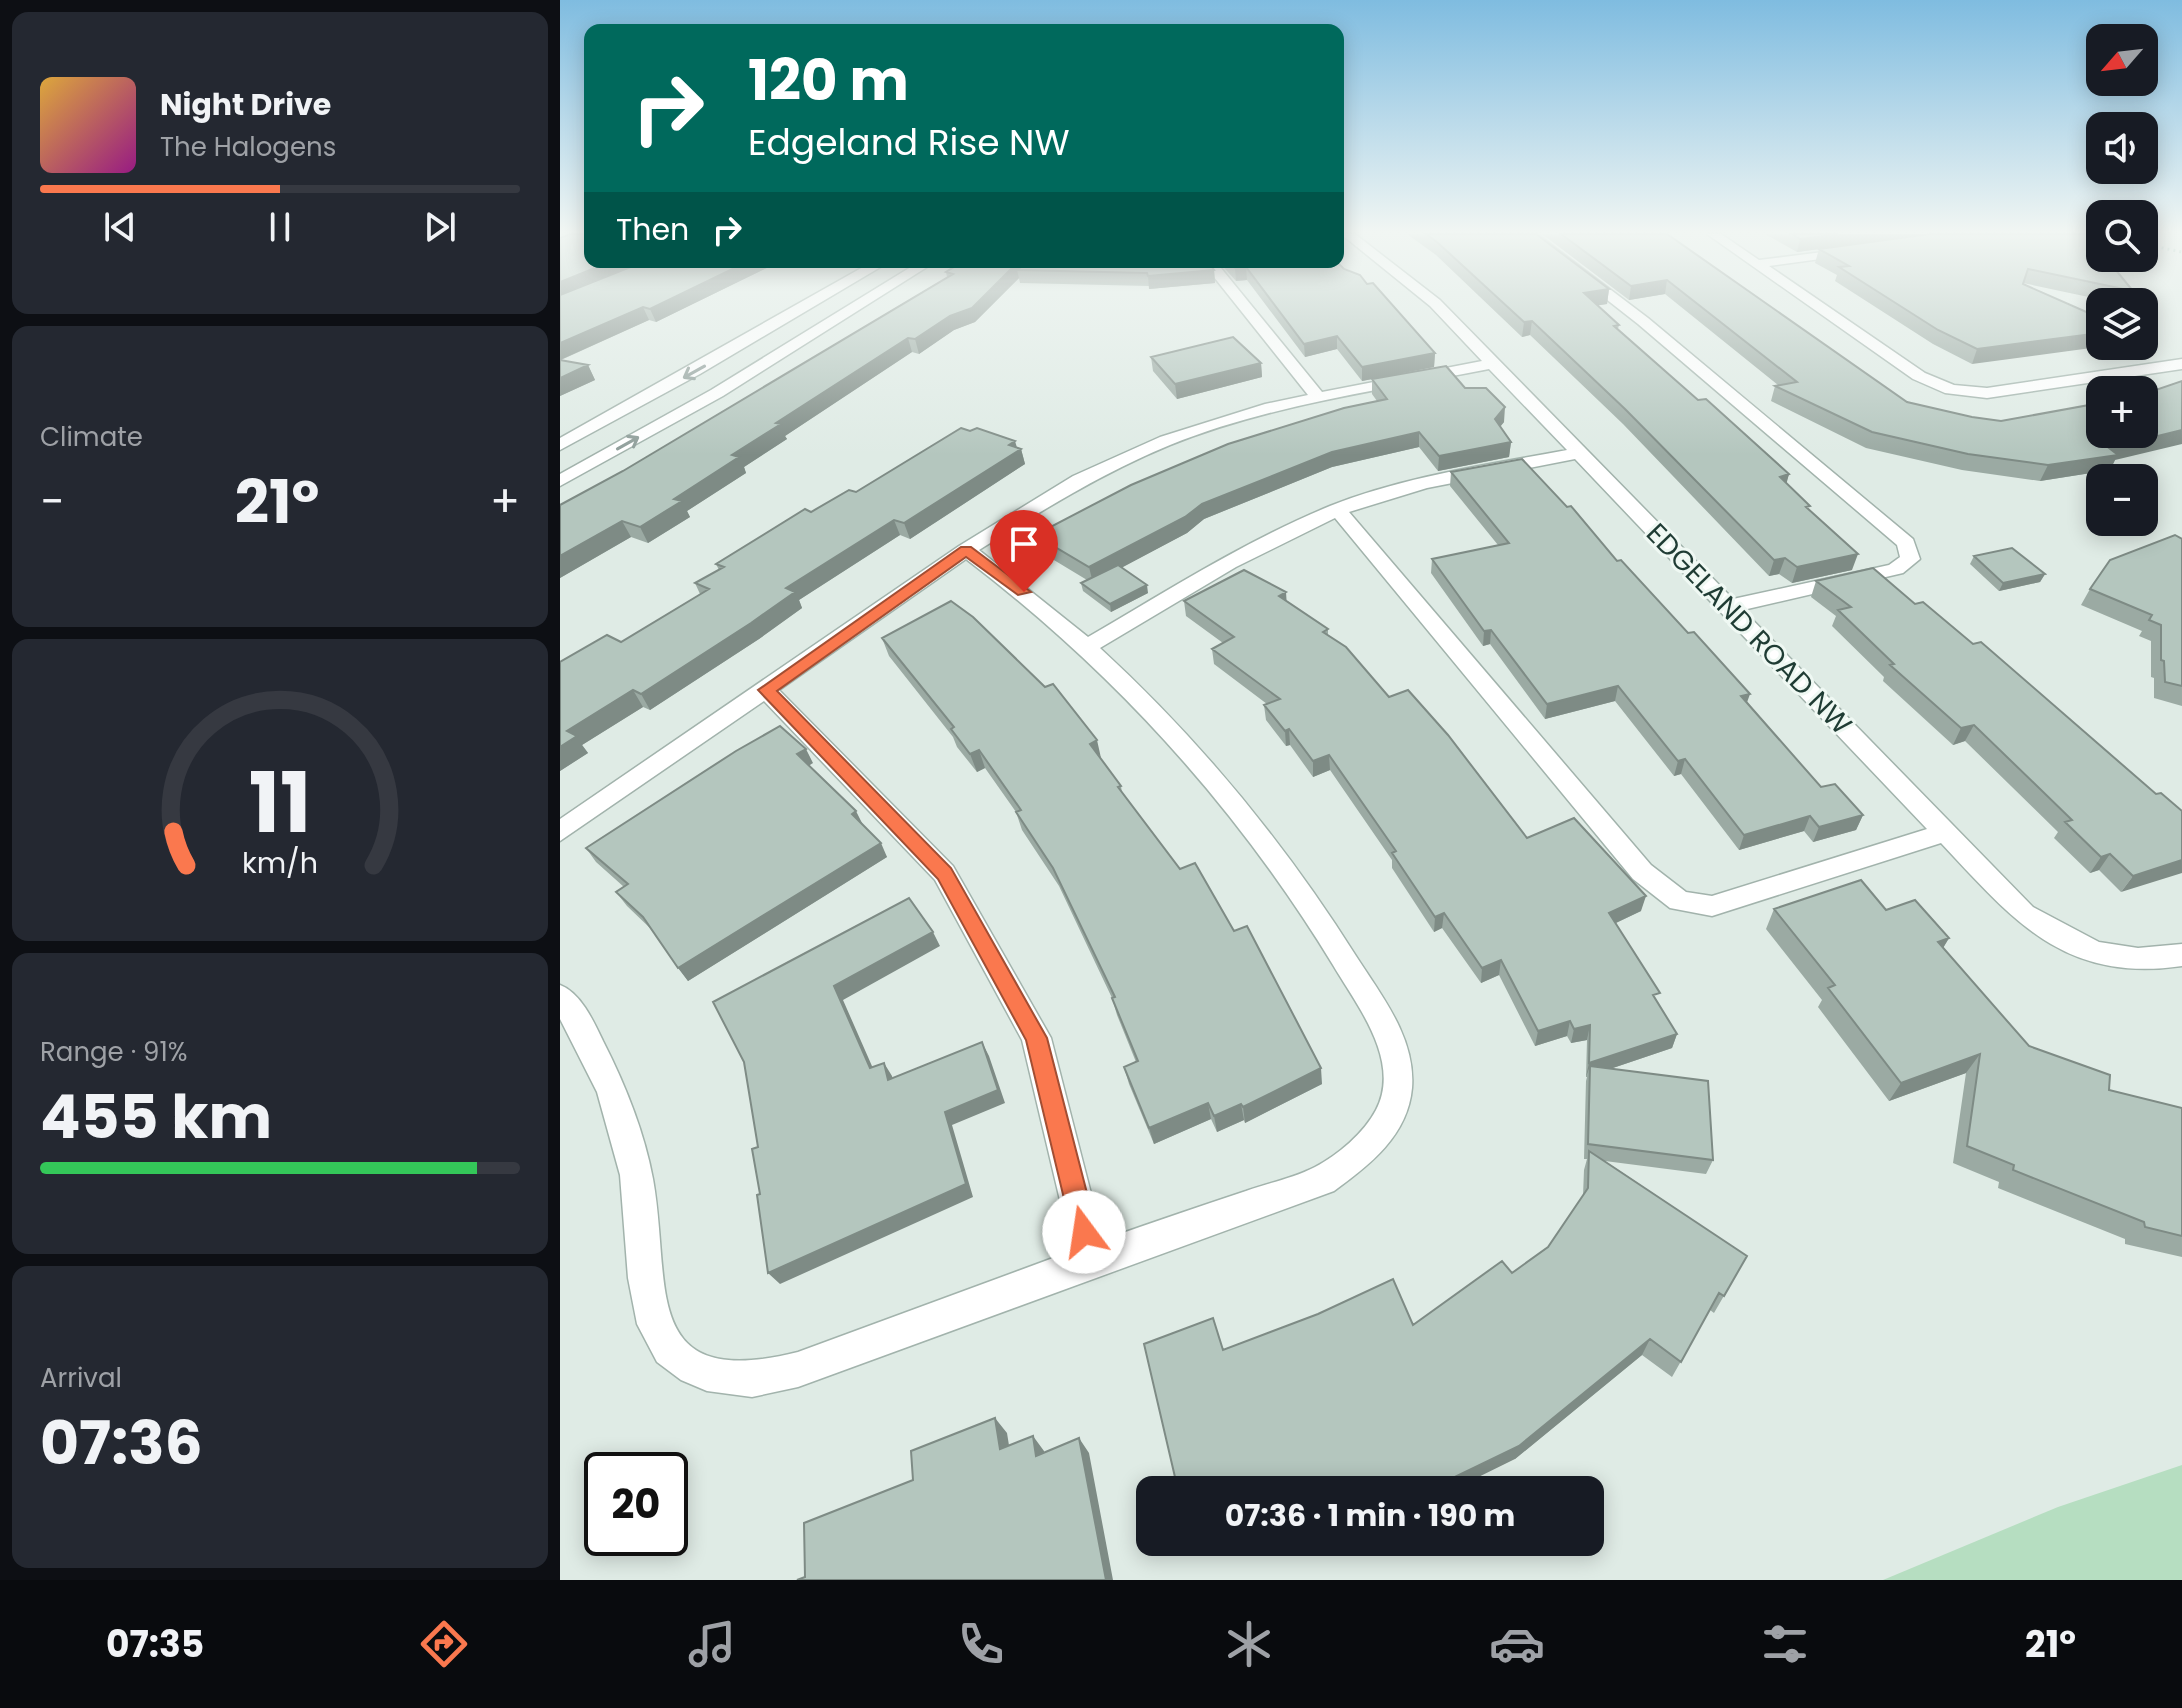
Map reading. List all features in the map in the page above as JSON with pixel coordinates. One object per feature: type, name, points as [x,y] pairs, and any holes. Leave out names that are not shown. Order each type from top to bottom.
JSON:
[{"type":"street","points":[[560,445],[804,308]]},
{"type":"street","points":[[565,473],[717,393],[854,308]]},
{"type":"street","points":[[1246,308],[1317,396]]},
{"type":"street","name":"EDGELAND ROAD NW","points":[[1440,308],[2024,914],[2059,939],[2129,961],[2182,955]]},
{"type":"street","points":[[1625,308],[1906,543],[1910,551],[1910,559],[1896,569],[1727,607]]},
{"type":"street","points":[[1820,308],[1919,376],[1951,390],[1987,393],[2182,364]]},
{"type":"street","points":[[560,832],[966,550],[1079,480],[1153,447],[1232,419],[1317,396],[1494,363]]},
{"type":"street","points":[[1089,646],[1192,586],[1242,552],[1338,510],[1426,483],[1580,453]]},
{"type":"street","points":[[1338,510],[1642,872],[1679,901],[1712,906],[1947,832]]},
{"type":"street","points":[[560,997],[571,1010],[606,1080],[633,1155],[654,1325],[666,1346],[682,1363],[708,1375],[731,1379],[786,1372],[1091,1260],[1323,1180],[1353,1159],[1385,1127],[1397,1090],[1396,1048],[1331,937],[1284,866],[1221,782],[1089,646],[966,550]]},
{"type":"street","points":[[766,690],[944,873],[1036,1038],[1091,1260]]},
{"type":"green space","points":[[2182,1465],[2182,1580],[1883,1580],[2058,1507]]},
{"type":"building","points":[[560,308],[641,308],[560,343]]},
{"type":"building","points":[[896,308],[972,308],[950,316],[915,339],[908,338],[776,423],[781,424],[732,455],[739,457],[674,499],[682,501],[640,527],[622,521],[560,556],[560,505],[623,471]]},
{"type":"building","points":[[1277,308],[1395,308],[1435,353],[1362,367],[1337,336],[1304,344]]},
{"type":"building","points":[[1508,308],[1600,308],[1619,325],[1614,326],[1698,400],[1706,399],[1789,474],[1780,477],[1810,506],[1806,507],[1858,554],[1797,567],[1785,558],[1774,560],[1625,409],[1532,321],[1524,322]]},
{"type":"building","points":[[1702,308],[1772,308],[1907,402],[2001,421],[2086,406],[2086,448],[2109,448],[2118,455],[2048,465],[1968,454],[1872,432],[1775,386],[1797,382]]},
{"type":"building","points":[[1903,308],[2077,308],[2086,312],[2086,335],[1977,349],[1938,330]]},
{"type":"building","points":[[1233,337],[1261,363],[1175,384],[1151,357]]},
{"type":"building","points":[[560,360],[588,365],[560,378]]},
{"type":"building","points":[[1446,366],[1465,388],[1486,388],[1505,407],[1495,419],[1511,442],[1439,456],[1419,432],[1332,452],[1202,504],[1185,517],[1089,567],[1035,535],[1131,485],[1228,444],[1344,408],[1387,399],[1372,379]]},
{"type":"building","points":[[2182,381],[2182,430],[2158,436],[2158,389]]},
{"type":"building","points":[[961,428],[970,431],[977,428],[1015,441],[1009,445],[1021,449],[904,523],[894,520],[786,588],[795,592],[641,694],[633,690],[567,731],[577,736],[560,747],[560,662],[607,635],[621,642],[709,589],[695,583],[724,567],[716,564],[805,509],[811,512],[849,490],[856,492]]},
{"type":"building","points":[[1522,459],[1567,507],[1571,506],[1617,561],[1621,560],[1688,633],[1694,632],[1750,694],[1741,696],[1821,787],[1835,784],[1863,815],[1819,827],[1810,816],[1744,835],[1685,759],[1678,761],[1618,686],[1547,704],[1491,630],[1484,631],[1432,559],[1509,543],[1451,472]]},
{"type":"building","points":[[2175,535],[2182,539],[2182,686],[2165,682],[2164,661],[2161,660],[2161,625],[2149,620],[2152,615],[2090,589],[2110,560]]},
{"type":"building","points":[[2012,548],[2045,574],[2003,583],[1974,556]]},
{"type":"building","points":[[1118,565],[1147,585],[1110,604],[1081,583]]},
{"type":"building","points":[[1873,568],[1915,604],[1923,602],[1973,644],[1981,642],[2156,794],[2161,793],[2182,811],[2182,860],[2133,876],[2110,854],[2101,857],[2065,822],[2072,820],[1974,725],[1961,728],[1890,665],[1894,664],[1838,610],[1851,607],[1816,581]]},
{"type":"building","points":[[1244,570],[1286,592],[1279,596],[1328,629],[1323,632],[1346,647],[1389,697],[1408,690],[1448,735],[1527,838],[1574,818],[1646,896],[1609,913],[1660,993],[1653,995],[1677,1034],[1589,1063],[1590,1025],[1574,1029],[1570,1021],[1538,1031],[1501,960],[1482,968],[1444,913],[1435,917],[1392,853],[1396,851],[1329,755],[1313,761],[1289,729],[1285,731],[1264,705],[1280,699],[1212,649],[1234,637],[1184,601]]},
{"type":"building","points":[[951,601],[973,617],[1045,687],[1053,684],[1097,740],[1090,744],[1121,786],[1118,787],[1180,869],[1195,863],[1234,931],[1247,926],[1321,1068],[1243,1107],[1241,1104],[1214,1116],[1208,1103],[1149,1128],[1124,1067],[1138,1061],[1112,998],[1115,997],[1053,868],[1016,812],[1021,810],[979,750],[970,754],[951,729],[954,727],[882,638]]},
{"type":"building","points":[[780,726],[806,749],[797,754],[856,811],[852,814],[881,843],[678,968],[643,917],[616,892],[628,884],[586,848]]},
{"type":"building","points":[[1861,880],[1886,910],[1915,900],[1949,938],[1938,942],[2029,1046],[2110,1075],[2109,1090],[2182,1108],[2182,1236],[2145,1227],[2144,1222],[2013,1170],[2014,1165],[1967,1146],[1980,1054],[1901,1083],[1828,988],[1835,985],[1774,909]]},
{"type":"building","points":[[909,898],[933,932],[834,986],[870,1068],[884,1063],[888,1080],[982,1042],[998,1090],[945,1112],[966,1184],[768,1273],[752,1149],[758,1147],[744,1062],[713,1002]]},
{"type":"building","points":[[1590,1066],[1708,1081],[1713,1160],[1588,1144]]},
{"type":"building","points":[[1589,1151],[1747,1256],[1724,1296],[1719,1293],[1681,1362],[1650,1339],[1519,1446],[1457,1476],[1175,1476],[1144,1344],[1213,1318],[1223,1350],[1318,1314],[1393,1279],[1413,1325],[1502,1261],[1512,1273],[1548,1247],[1588,1188]]},
{"type":"building","points":[[995,1418],[1000,1449],[1033,1436],[1036,1456],[1079,1438],[1106,1580],[797,1580],[805,1577],[804,1523],[913,1480],[911,1451]]},
{"type":"route","points":[[1024,592],[966,550],[766,690],[944,873],[1036,1038],[1084,1232]]}]
